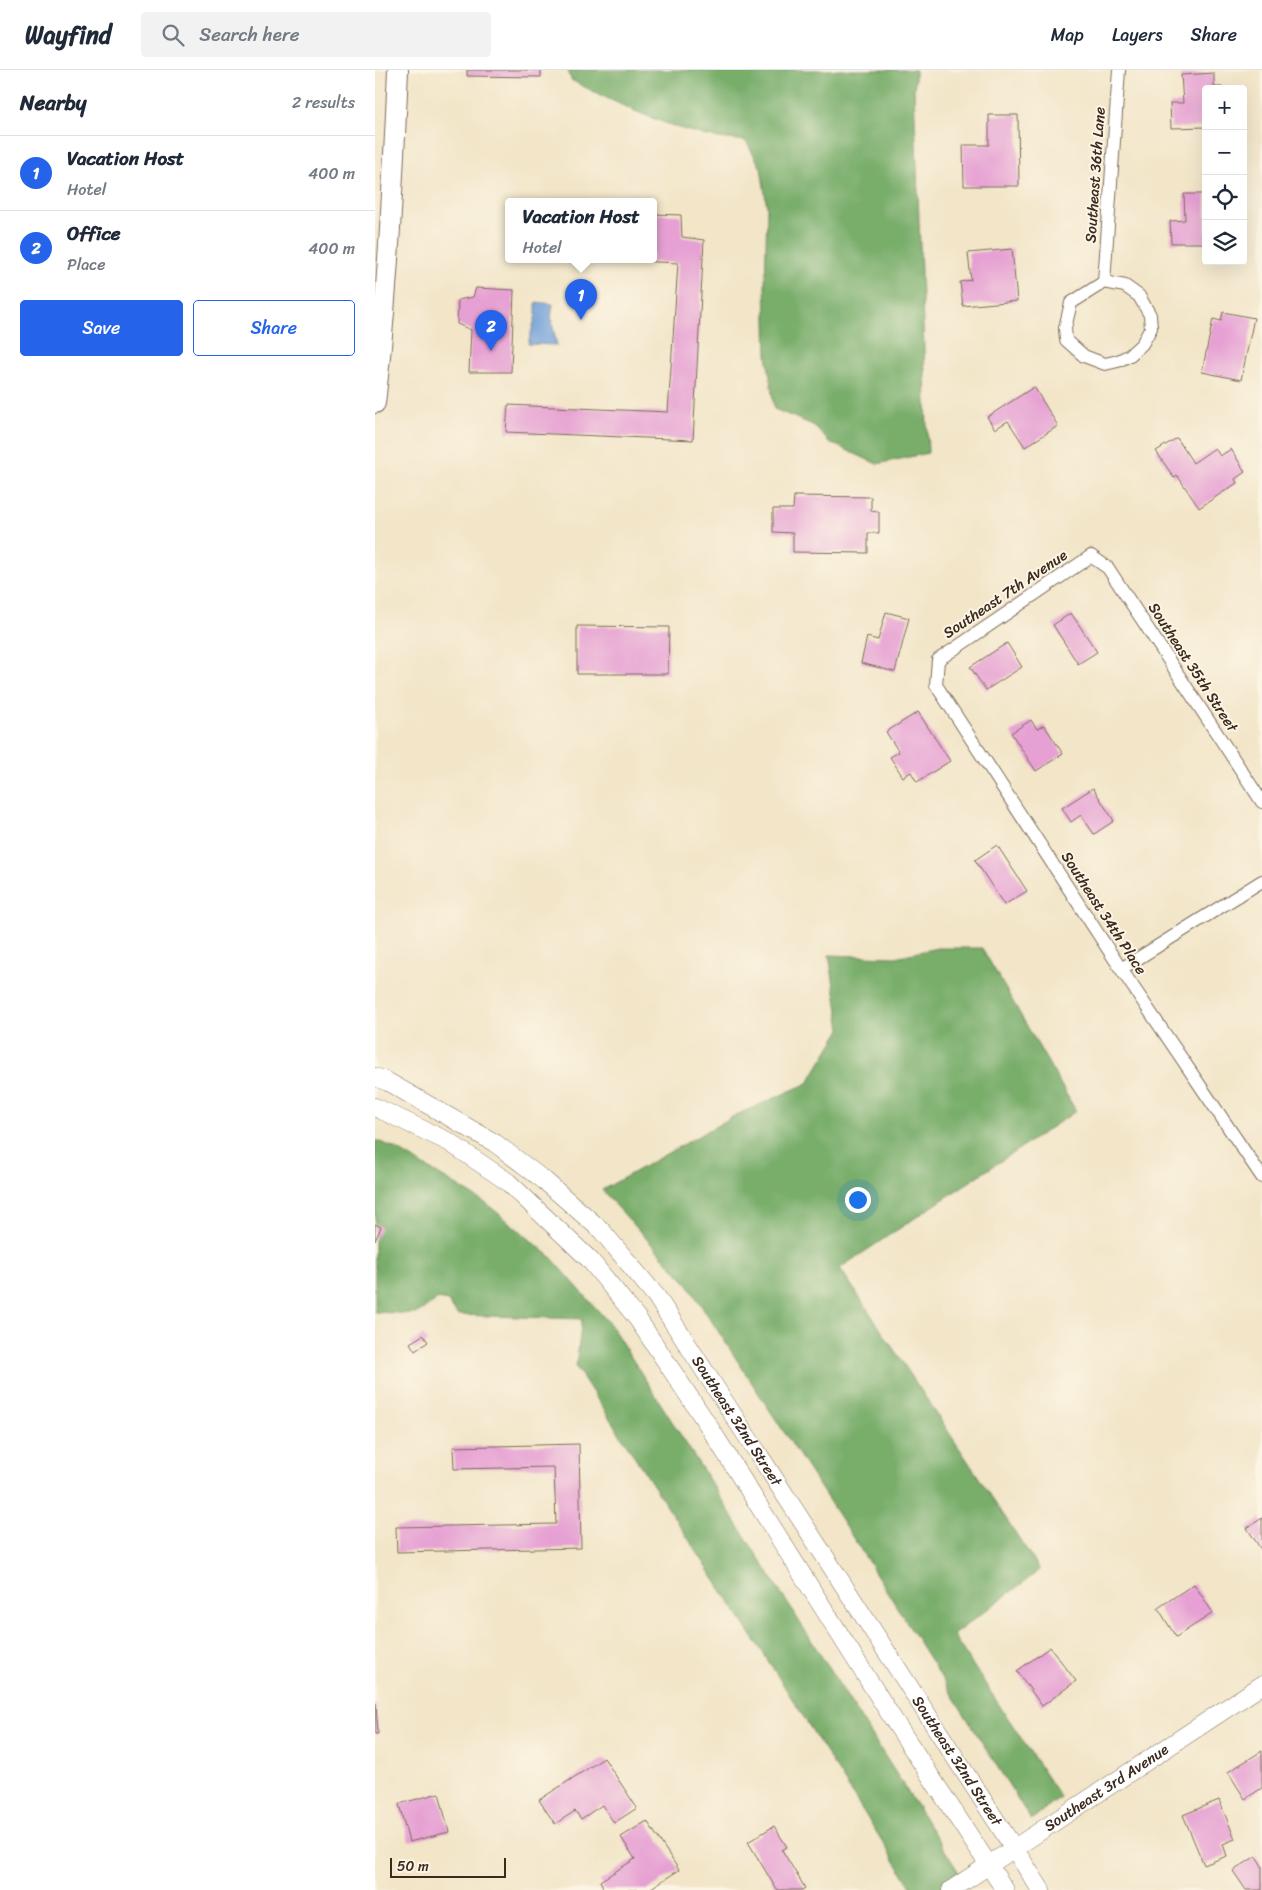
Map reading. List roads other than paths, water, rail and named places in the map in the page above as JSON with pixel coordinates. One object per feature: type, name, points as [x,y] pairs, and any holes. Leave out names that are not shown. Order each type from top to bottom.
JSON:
[{"type":"highway","points":[[375,403],[390,244],[398,70]]},
{"type":"main road","name":"Southeast 32nd Street","points":[[375,1077],[388,1082],[495,1143],[545,1181],[601,1230],[656,1296],[1041,1890]]},
{"type":"main road","name":"Southeast 32nd Street","points":[[375,1107],[449,1142],[508,1182],[590,1260],[637,1318],[708,1426],[893,1719],[1005,1890]]},
{"type":"main road","name":"Southeast 3rd Avenue","points":[[951,1890],[1262,1685]]},
{"type":"street","name":"Southeast 36th Lane","points":[[1104,282],[1119,70]]},
{"type":"street","points":[[1104,282],[1125,286],[1139,296],[1150,315],[1151,328],[1141,344],[1130,355],[1118,361],[1105,364],[1084,356],[1066,340],[1065,328],[1071,303],[1104,282]]},
{"type":"street","name":"Southeast 7th Avenue","points":[[938,660],[1091,556]]},
{"type":"street","name":"Southeast 35th Street","points":[[1091,556],[1109,568],[1262,802]]},
{"type":"street","name":"Southeast 34th Place","points":[[938,660],[936,685],[1121,969],[1262,1177]]},
{"type":"street","points":[[1121,969],[1262,881]]},
{"type":"water","points":[[536,302],[553,304],[551,319],[557,345],[528,344],[536,315]]},
{"type":"place","name":"Vacation Host","points":[[581,320]]},
{"type":"place","name":"Office","points":[[491,351]]}]
